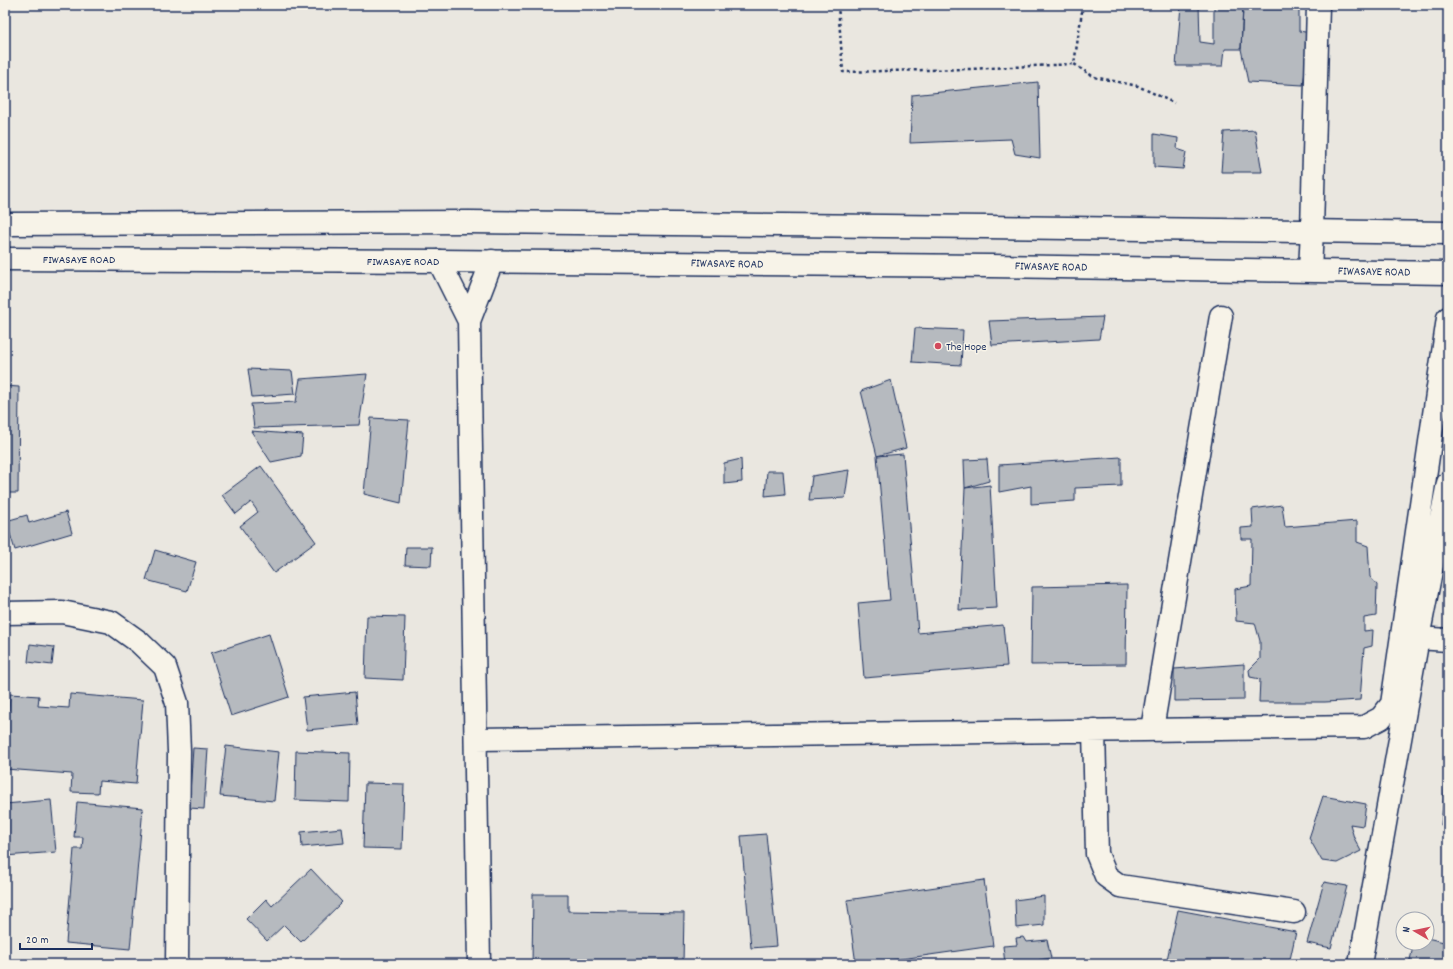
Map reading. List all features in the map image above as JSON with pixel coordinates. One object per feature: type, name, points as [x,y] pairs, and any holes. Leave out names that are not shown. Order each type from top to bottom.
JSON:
[{"type":"street","points":[[1310,270],[1318,5]]},
{"type":"street","points":[[5,224],[469,222],[1312,230],[1448,233]]},
{"type":"street","name":"FIWASAYE ROAD","points":[[5,259],[492,261],[1310,270],[1448,273]]},
{"type":"street","points":[[439,261],[469,322]]},
{"type":"street","points":[[479,964],[469,322],[492,261]]},
{"type":"street","points":[[1152,729],[1221,316]]},
{"type":"street","points":[[476,739],[1364,727],[1381,718],[1392,704],[1448,318]]},
{"type":"street","points":[[1360,964],[1418,638],[1448,483]]},
{"type":"street","points":[[5,613],[62,612],[110,622],[139,642],[165,667],[178,710],[179,751],[176,964]]},
{"type":"street","points":[[1418,638],[1448,640]]},
{"type":"street","points":[[1094,730],[1097,854],[1106,876],[1120,886],[1294,912]]},
{"type":"path","points":[[838,5],[843,72],[969,69],[1074,64],[1094,77],[1138,86],[1174,103]]},
{"type":"path","points":[[1074,64],[1083,5]]},
{"type":"building","points":[[1181,5],[1199,5],[1200,42],[1214,44],[1214,5],[1243,5],[1241,49],[1225,49],[1223,66],[1176,66]]},
{"type":"building","points":[[1243,9],[1299,9],[1299,31],[1311,33],[1303,85],[1248,82],[1241,49]]},
{"type":"building","points":[[1038,82],[1040,158],[1015,154],[1011,139],[910,143],[912,95]]},
{"type":"building","points":[[1255,130],[1262,172],[1221,172],[1224,132]]},
{"type":"building","points":[[1154,134],[1178,138],[1177,149],[1186,152],[1183,169],[1154,167]]},
{"type":"building","points":[[1103,317],[1099,339],[992,345],[989,321]]},
{"type":"building","name":"The Hope","points":[[915,328],[963,330],[961,365],[912,362]]},
{"type":"building","points":[[248,369],[292,371],[295,394],[252,397]]},
{"type":"building","points":[[367,374],[359,425],[254,428],[251,404],[296,402],[300,379]]},
{"type":"building","points":[[891,380],[906,448],[877,456],[861,391]]},
{"type":"building","points":[[5,386],[19,387],[18,493],[5,493]]},
{"type":"building","points":[[371,418],[409,420],[401,503],[364,494]]},
{"type":"building","points":[[251,431],[303,435],[301,456],[271,462]]},
{"type":"building","points":[[903,454],[918,633],[1003,625],[1007,666],[864,678],[858,603],[890,600],[877,456]]},
{"type":"building","points":[[1121,457],[1121,486],[1075,488],[1075,501],[1031,504],[1031,486],[999,492],[999,465]]},
{"type":"building","points":[[741,459],[742,482],[724,484],[724,463]]},
{"type":"building","points":[[987,459],[989,481],[965,488],[964,460]]},
{"type":"building","points":[[261,466],[316,542],[274,573],[240,526],[258,512],[251,502],[236,514],[222,495]]},
{"type":"building","points":[[849,470],[845,498],[809,500],[812,476]]},
{"type":"building","points":[[767,471],[783,471],[785,494],[765,496]]},
{"type":"building","points":[[990,485],[997,608],[959,610],[965,488]]},
{"type":"building","points":[[1282,505],[1285,527],[1357,521],[1357,542],[1368,546],[1370,577],[1377,585],[1376,616],[1364,618],[1364,631],[1373,630],[1372,646],[1364,648],[1360,700],[1325,702],[1259,702],[1260,679],[1250,677],[1249,670],[1260,659],[1260,641],[1255,623],[1236,621],[1235,589],[1251,586],[1252,539],[1241,539],[1241,528],[1253,527],[1252,509]]},
{"type":"building","points":[[66,512],[72,533],[15,550],[6,521],[27,515],[29,523]]},
{"type":"building","points":[[406,547],[432,547],[431,566],[405,565]]},
{"type":"building","points":[[155,550],[196,562],[187,591],[146,580]]},
{"type":"building","points":[[1127,585],[1126,664],[1031,665],[1032,587]]},
{"type":"building","points":[[367,616],[405,617],[403,680],[365,678]]},
{"type":"building","points":[[269,634],[289,697],[231,716],[211,653]]},
{"type":"building","points":[[30,644],[54,647],[52,665],[28,662]]},
{"type":"building","points":[[1244,664],[1244,700],[1174,701],[1174,669]]},
{"type":"building","points":[[355,692],[358,725],[307,730],[303,697]]},
{"type":"building","points":[[10,694],[39,696],[38,706],[69,708],[70,694],[143,700],[136,784],[99,781],[98,793],[71,792],[72,774],[5,769],[5,710],[9,710]]},
{"type":"building","points":[[226,746],[279,752],[274,801],[220,796]]},
{"type":"building","points":[[193,748],[208,749],[204,809],[189,808]]},
{"type":"building","points":[[296,751],[350,753],[349,802],[295,800]]},
{"type":"building","points":[[365,783],[404,784],[402,849],[363,848]]},
{"type":"building","points":[[1445,784],[1448,785],[1448,826],[1441,825]]},
{"type":"building","points":[[1323,796],[1366,804],[1363,826],[1350,824],[1354,838],[1361,851],[1337,863],[1322,861],[1309,838]]},
{"type":"building","points":[[51,800],[56,852],[5,856],[5,804]]},
{"type":"building","points":[[77,802],[143,808],[130,949],[66,943],[74,849],[82,849],[83,837],[74,837]]},
{"type":"building","points":[[342,828],[344,843],[302,847],[301,832]]},
{"type":"building","points":[[766,834],[777,946],[751,948],[741,836]]},
{"type":"building","points":[[311,869],[342,902],[301,942],[284,925],[267,941],[246,919],[266,899],[272,906]]},
{"type":"building","points":[[984,880],[993,946],[880,962],[880,964],[856,964],[847,900]]},
{"type":"building","points":[[1324,882],[1347,886],[1331,948],[1307,943]]},
{"type":"building","points":[[533,894],[568,894],[568,911],[684,913],[683,964],[532,964]]},
{"type":"building","points":[[1044,896],[1044,925],[1016,928],[1015,900]]},
{"type":"building","points":[[1178,910],[1296,932],[1289,964],[1166,964]]},
{"type":"building","points":[[1023,937],[1026,942],[1047,940],[1051,958],[1039,960],[1038,964],[1005,964],[1003,946],[1017,945],[1016,938]]},
{"type":"building","points":[[1435,940],[1448,943],[1448,964],[1409,964],[1412,951],[1435,951]]},
{"type":"place","name":"The Hope","points":[[938,346]]}]
